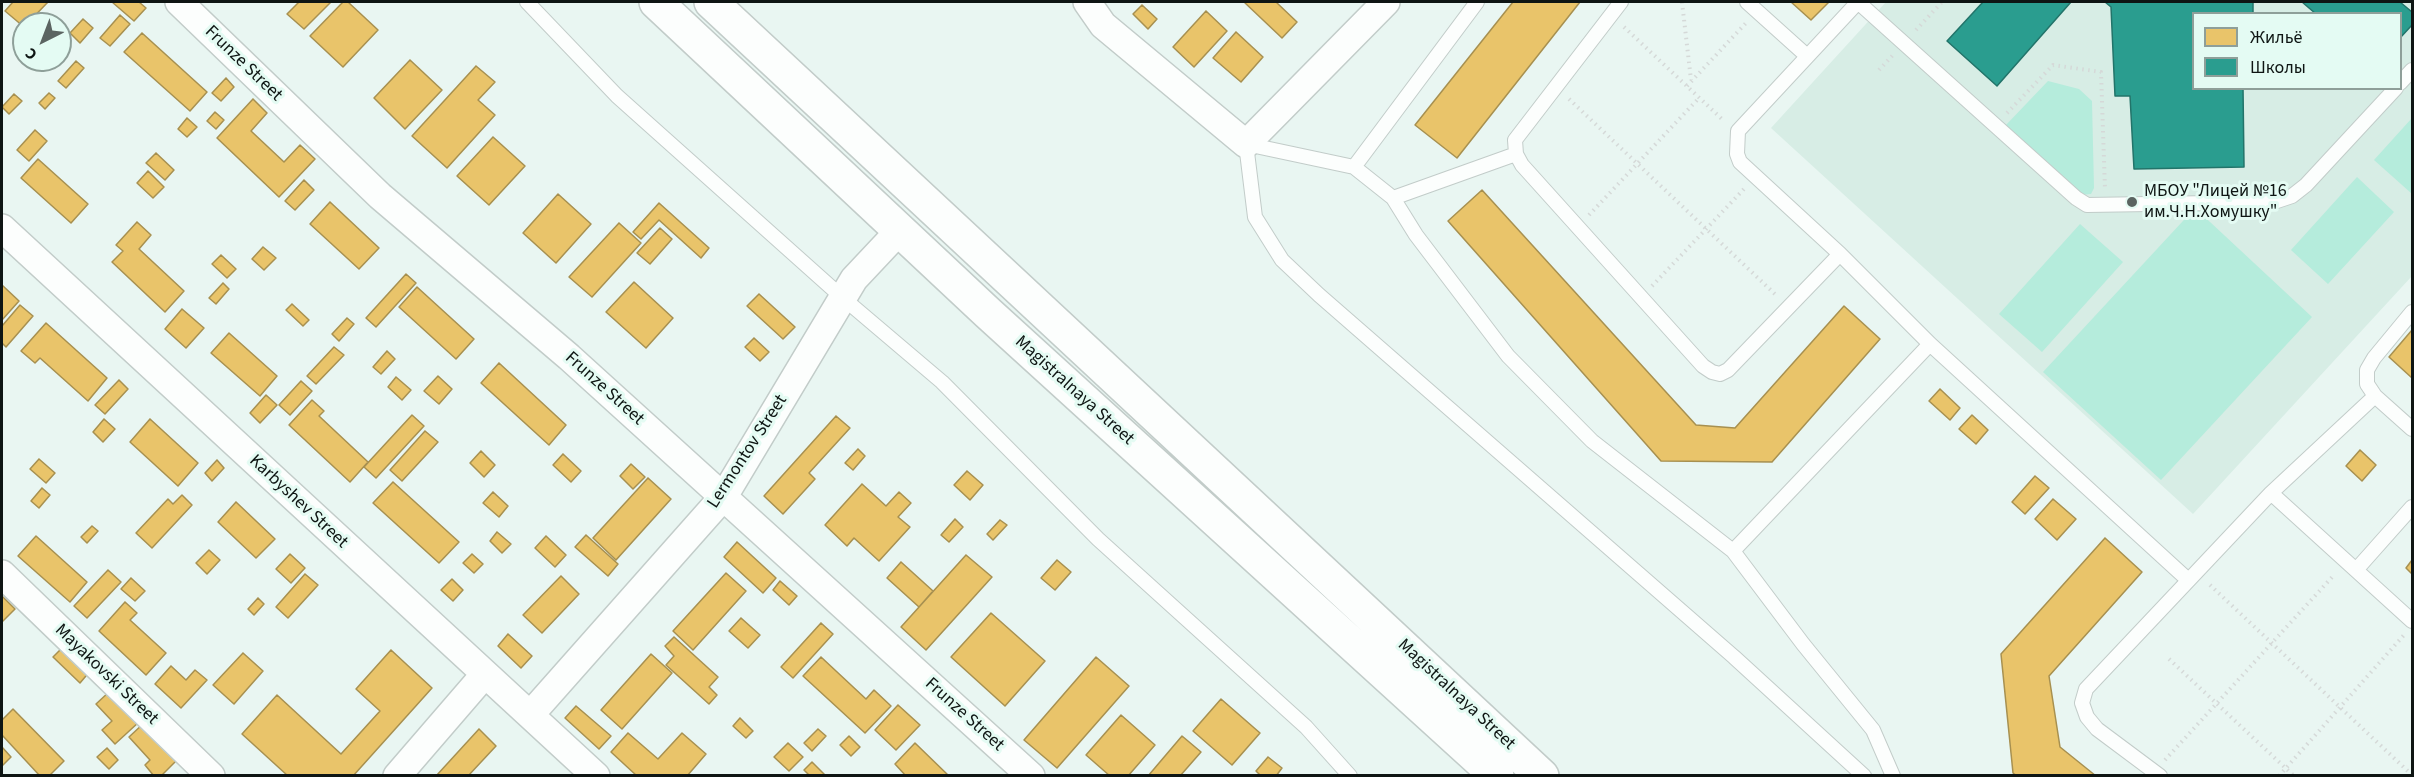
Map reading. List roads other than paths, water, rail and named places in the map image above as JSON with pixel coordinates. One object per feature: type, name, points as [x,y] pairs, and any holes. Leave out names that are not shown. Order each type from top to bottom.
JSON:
[{"type":"main road","name":"Magistralnaya Street","points":[[656,2],[997,321],[1497,776]]},
{"type":"main road","name":"Magistralnaya Street","points":[[711,2],[1542,776]]},
{"type":"street","name":"Frunze Street","points":[[179,2],[380,196],[569,357],[1030,776]]},
{"type":"street","points":[[1087,2],[1103,25],[1246,144],[1386,2]]},
{"type":"street","name":"Karbyshev Street","points":[[2,228],[596,776]]},
{"type":"street","name":"Lermontov Street","points":[[530,715],[724,496],[854,279],[901,229]]},
{"type":"street","name":"Mayakovski Street","points":[[2,574],[211,776]]},
{"type":"street","points":[[397,776],[485,674]]},
{"type":"lane","points":[[527,2],[617,96],[843,298],[942,381],[1098,539],[1306,727],[1350,776]]},
{"type":"lane","points":[[1354,167],[1477,2]]},
{"type":"lane","points":[[1621,2],[1515,140],[1516,154],[1522,165],[1703,366],[1712,372],[1720,374],[1728,370],[1840,254]]},
{"type":"lane","points":[[2191,575],[1930,344],[1840,254],[1755,177],[1740,162],[1737,154],[1738,131],[1858,2],[2076,198],[2087,205],[2274,202],[2292,196],[2306,185],[2394,90]]},
{"type":"lane","points":[[1752,6],[1807,56]]},
{"type":"lane","points":[[1864,776],[1734,657],[1319,296],[1282,260],[1255,217],[1246,144],[1354,167],[1393,198],[1416,235],[1508,356],[1592,441],[1733,551],[1803,644],[1873,730],[1893,776]]},
{"type":"lane","points":[[1393,198],[1516,154]]},
{"type":"lane","points":[[2412,312],[2373,358],[2367,370],[2367,384],[2375,396],[2412,429]]},
{"type":"lane","points":[[1733,551],[1930,344]]},
{"type":"lane","points":[[2157,774],[2097,729],[2087,717],[2082,704],[2086,689],[2191,575],[2271,493],[2375,396]]},
{"type":"lane","points":[[2271,493],[2351,566],[2409,627]]},
{"type":"lane","points":[[2351,566],[2412,507]]},
{"type":"place","name":"МБОУ \"Лицей №16 им.Ч.Н.Хомушку\"","points":[[2132,202]]}]
